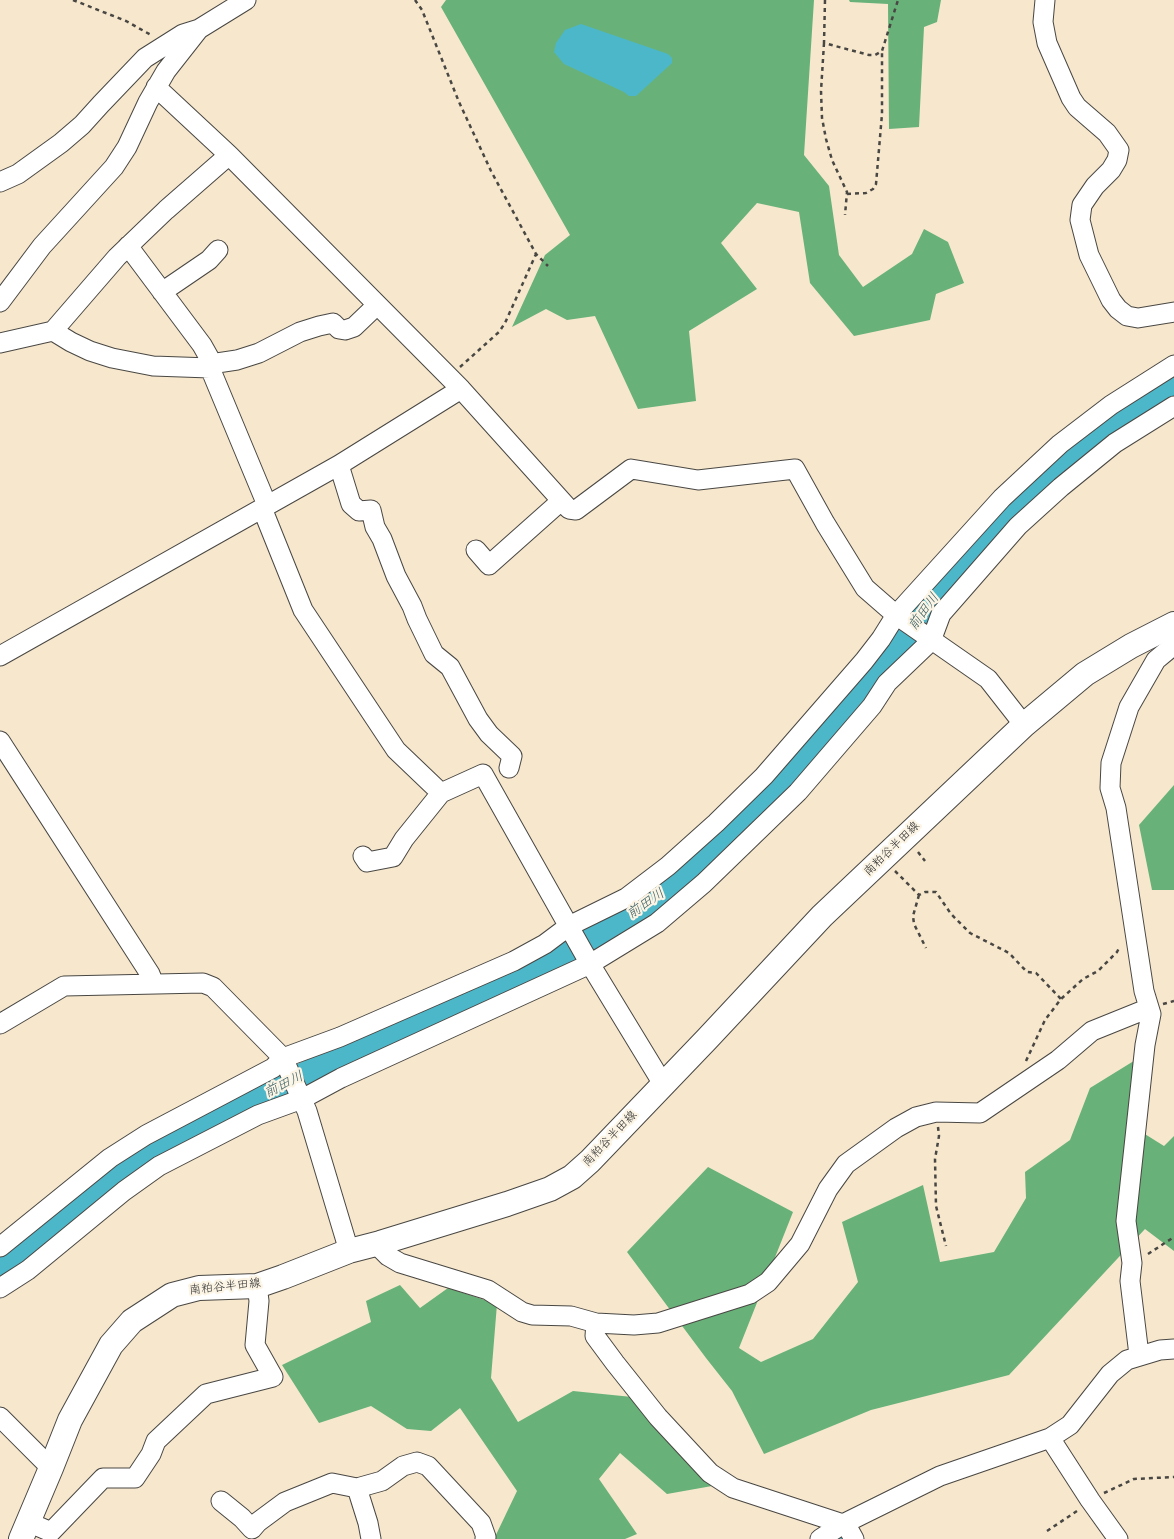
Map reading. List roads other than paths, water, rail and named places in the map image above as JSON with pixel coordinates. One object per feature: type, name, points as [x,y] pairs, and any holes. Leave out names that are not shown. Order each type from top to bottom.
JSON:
[{"type":"main road","name":"南粕谷半田線","points":[[24,1530],[70,1420],[111,1345],[132,1321],[172,1295],[199,1288],[257,1286],[349,1251],[550,1189],[572,1177],[590,1161],[822,916],[1024,725],[1085,674],[1131,646],[1174,624]]},
{"type":"street","points":[[0,182],[18,174],[61,143],[82,125],[145,58],[183,34],[199,29],[246,0]]},
{"type":"street","points":[[1045,0],[1043,22],[1047,43],[1070,98],[1077,107],[1107,133],[1116,143],[1119,150],[1117,160],[1111,170],[1095,186],[1082,205],[1080,220],[1089,255],[1111,300],[1127,316],[1138,318],[1174,312]]},
{"type":"street","points":[[0,302],[42,246],[114,168],[127,147],[156,87],[175,57],[199,29]]},
{"type":"street","points":[[156,87],[229,156],[455,383],[569,509],[576,510],[631,469],[698,480],[795,469],[825,523],[865,588],[896,615],[988,678],[1024,725]]},
{"type":"street","points":[[0,343],[53,331],[128,246],[166,210],[229,156]]},
{"type":"street","points":[[128,246],[202,345],[303,610],[396,750],[441,793]]},
{"type":"street","points":[[162,292],[209,260],[218,250]]},
{"type":"street","points":[[53,331],[84,348],[112,358],[153,366],[210,365],[237,360],[259,353],[300,332],[333,322],[339,328],[345,330],[354,327],[376,305]]},
{"type":"street","points":[[0,1248],[81,1180],[110,1158],[146,1135],[285,1062],[514,961],[626,898],[668,866],[764,776],[864,661],[896,615],[1002,498],[1060,444],[1111,405],[1174,366]]},
{"type":"street","points":[[0,656],[339,465],[455,383]]},
{"type":"street","points":[[0,1288],[28,1270],[124,1191],[159,1166],[258,1115],[302,1099],[341,1078],[589,961],[657,923],[704,883],[798,792],[872,706],[888,683],[932,641],[941,614],[1018,526],[1061,487],[1115,443],[1174,406]]},
{"type":"street","points":[[339,465],[351,504],[359,511],[371,510],[375,527],[382,538],[396,576],[434,654],[450,666],[478,719],[489,734],[512,756],[515,768],[483,774],[441,793],[404,839],[394,857],[367,862],[363,856]]},
{"type":"street","points":[[476,550],[489,565],[561,501]]},
{"type":"street","points":[[1138,1355],[1130,1281],[1132,1264],[1126,1221],[1144,1045],[1151,1014],[1144,991],[1116,808],[1110,788],[1111,763],[1129,707],[1156,660],[1174,645]]},
{"type":"street","points":[[0,741],[150,974],[154,984]]},
{"type":"street","points":[[483,774],[571,930],[663,1084]]},
{"type":"street","points":[[0,1024],[64,986],[203,983],[213,987],[285,1062],[302,1099],[349,1251]]},
{"type":"street","points":[[380,1243],[381,1249],[388,1256],[400,1263],[488,1290],[522,1312],[542,1317],[571,1316],[596,1323],[634,1325],[658,1322],[750,1294],[768,1282],[800,1244],[828,1189],[846,1164],[896,1128],[916,1116],[936,1112],[980,1113],[1065,1055],[1092,1031],[1149,1008]]},
{"type":"street","points":[[24,1530],[51,1532],[103,1478],[135,1478],[151,1454],[156,1441],[206,1394],[273,1377],[255,1346],[259,1301],[257,1286]]},
{"type":"street","points":[[596,1323],[595,1336],[615,1363],[658,1417],[710,1473],[733,1488],[848,1532]]},
{"type":"street","points":[[820,1539],[848,1532],[940,1476],[1050,1438],[1070,1425],[1110,1374],[1127,1360],[1138,1355],[1174,1349]]},
{"type":"street","points":[[0,1417],[51,1468]]},
{"type":"street","points":[[1050,1438],[1118,1539]]},
{"type":"street","points":[[221,1500],[252,1528],[285,1502],[332,1483],[357,1488],[382,1481],[403,1466],[417,1462],[428,1466],[481,1523],[485,1539]]},
{"type":"street","points":[[357,1488],[371,1539]]},
{"type":"water","points":[[581,24],[668,54],[672,58],[672,63],[636,96],[629,96],[564,64],[554,52],[556,43],[565,30]]},
{"type":"waterway","name":"前田川","points":[[0,1268],[10,1264],[117,1174],[152,1151],[302,1076],[492,991],[542,966],[602,933],[663,893],[730,835],[775,791],[889,661],[945,583],[991,533],[1050,475],[1137,407],[1174,384]]},
{"type":"waterway","points":[[839,1539],[843,1536]]}]
